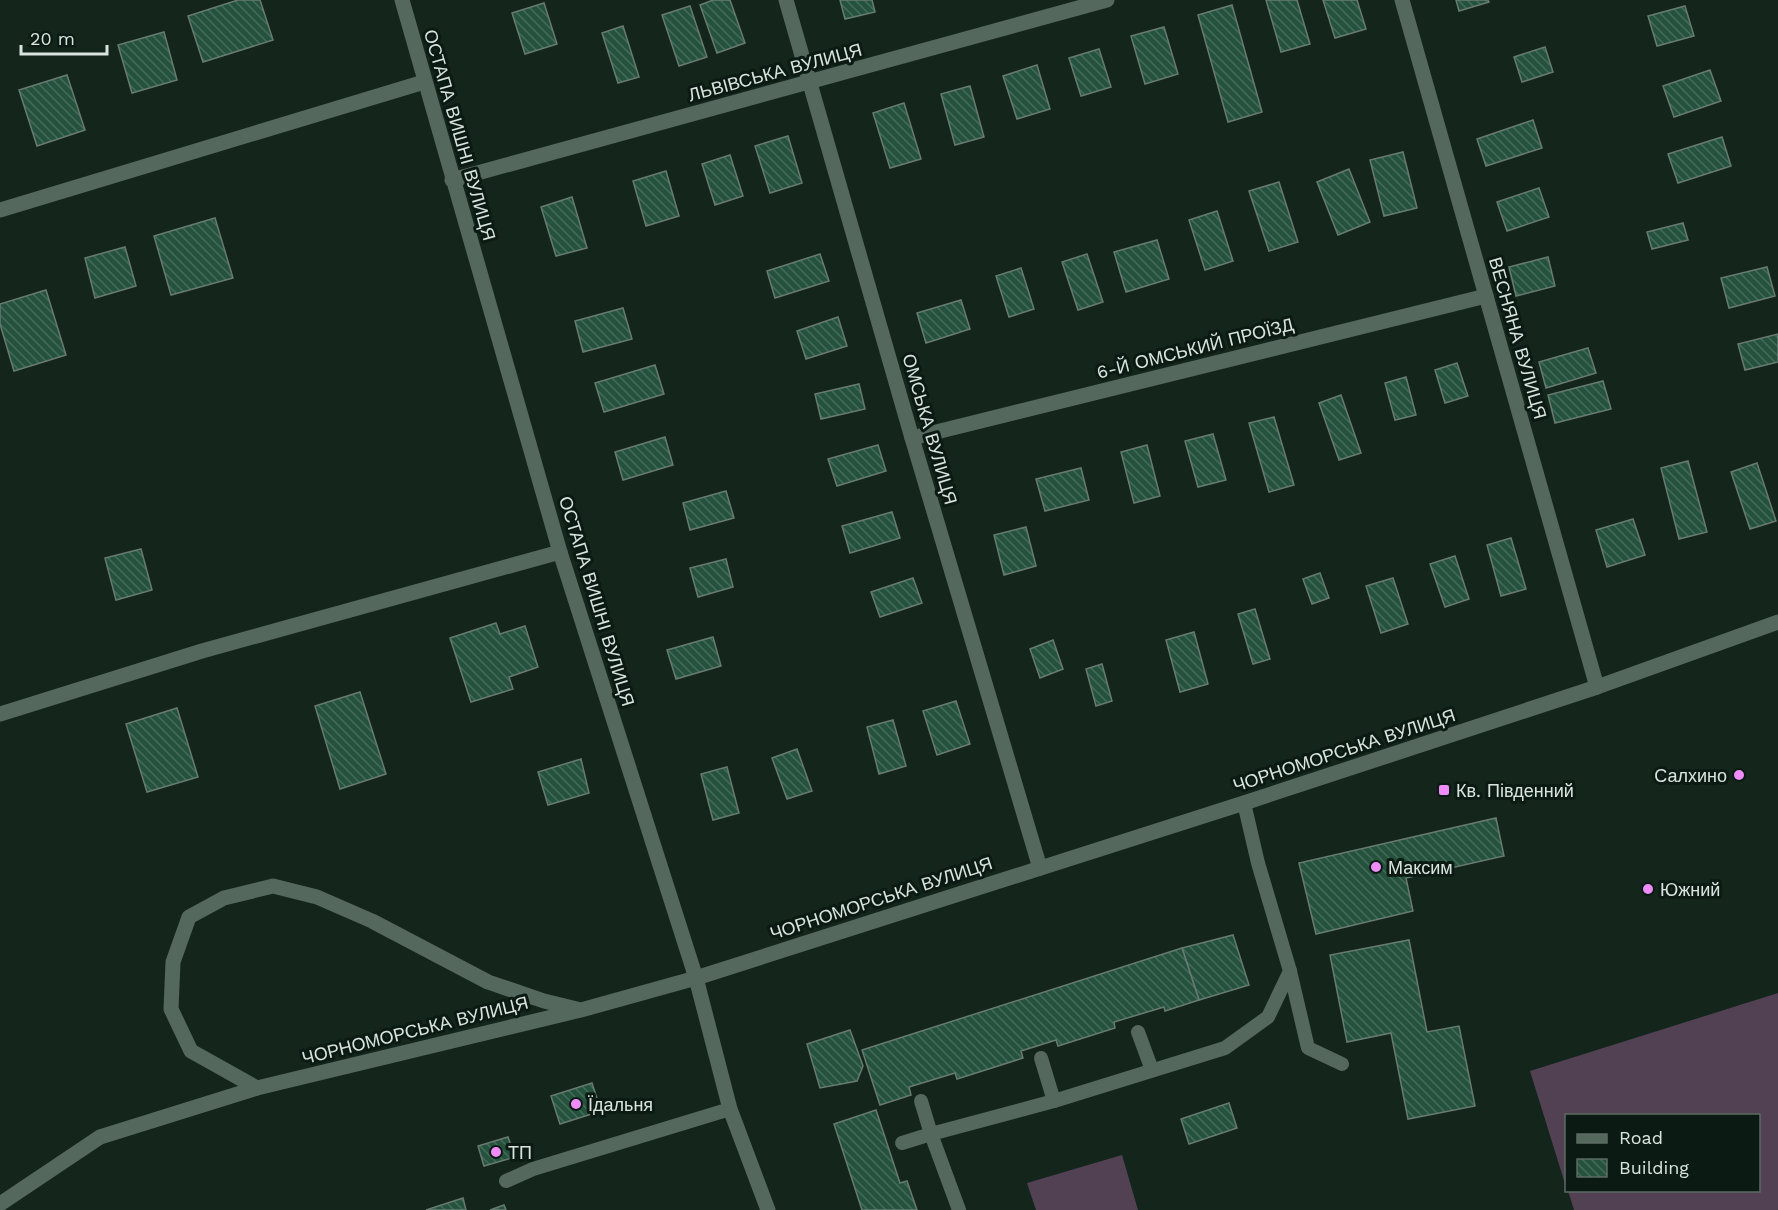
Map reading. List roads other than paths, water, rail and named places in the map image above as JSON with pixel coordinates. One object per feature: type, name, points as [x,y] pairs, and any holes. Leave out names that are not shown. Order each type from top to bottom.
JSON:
[{"type":"street","name":"ОСТАПА ВИШНІ ВУЛИЦЯ","points":[[402,0],[560,552],[696,978],[730,1109],[768,1210]]},
{"type":"street","name":"ОМСЬКА ВУЛИЦЯ","points":[[786,0],[912,438],[1040,868]]},
{"type":"street","name":"ЛЬВІВСЬКА ВУЛИЦЯ","points":[[452,180],[1107,0]]},
{"type":"street","name":"ВЕСНЯНА ВУЛИЦЯ","points":[[1402,0],[1598,687]]},
{"type":"street","points":[[0,210],[424,81]]},
{"type":"street","name":"6-Й ОМСЬКИЙ ПРОЇЗД","points":[[912,438],[1486,296]]},
{"type":"street","points":[[0,714],[202,651],[560,552]]},
{"type":"street","name":"ЧОРНОМОРСЬКА ВУЛИЦЯ","points":[[0,1204],[100,1137],[257,1088],[580,1010],[696,978],[1598,687],[1778,622]]},
{"type":"street","points":[[257,1088],[191,1051],[171,1009],[173,962],[189,917],[224,898],[273,886],[317,897],[372,921],[488,982],[544,1001],[580,1010]]},
{"type":"lane","points":[[1244,803],[1258,862],[1290,971],[1308,1048],[1342,1064]]},
{"type":"lane","points":[[902,1143],[1054,1101],[1226,1048],[1268,1017],[1290,971]]},
{"type":"lane","points":[[1138,1032],[1152,1070]]},
{"type":"lane","points":[[1041,1058],[1054,1101]]},
{"type":"lane","points":[[921,1101],[959,1210]]},
{"type":"lane","points":[[506,1181],[533,1169],[730,1109]]},
{"type":"place","name":"Салхино","points":[[1739,775]]},
{"type":"place","name":"Кв. Південний","points":[[1444,790]]},
{"type":"place","name":"Максим","points":[[1376,867]]},
{"type":"place","name":"Южний","points":[[1648,889]]},
{"type":"place","name":"Їдальня","points":[[576,1104]]},
{"type":"place","name":"ТП","points":[[496,1152]]}]
